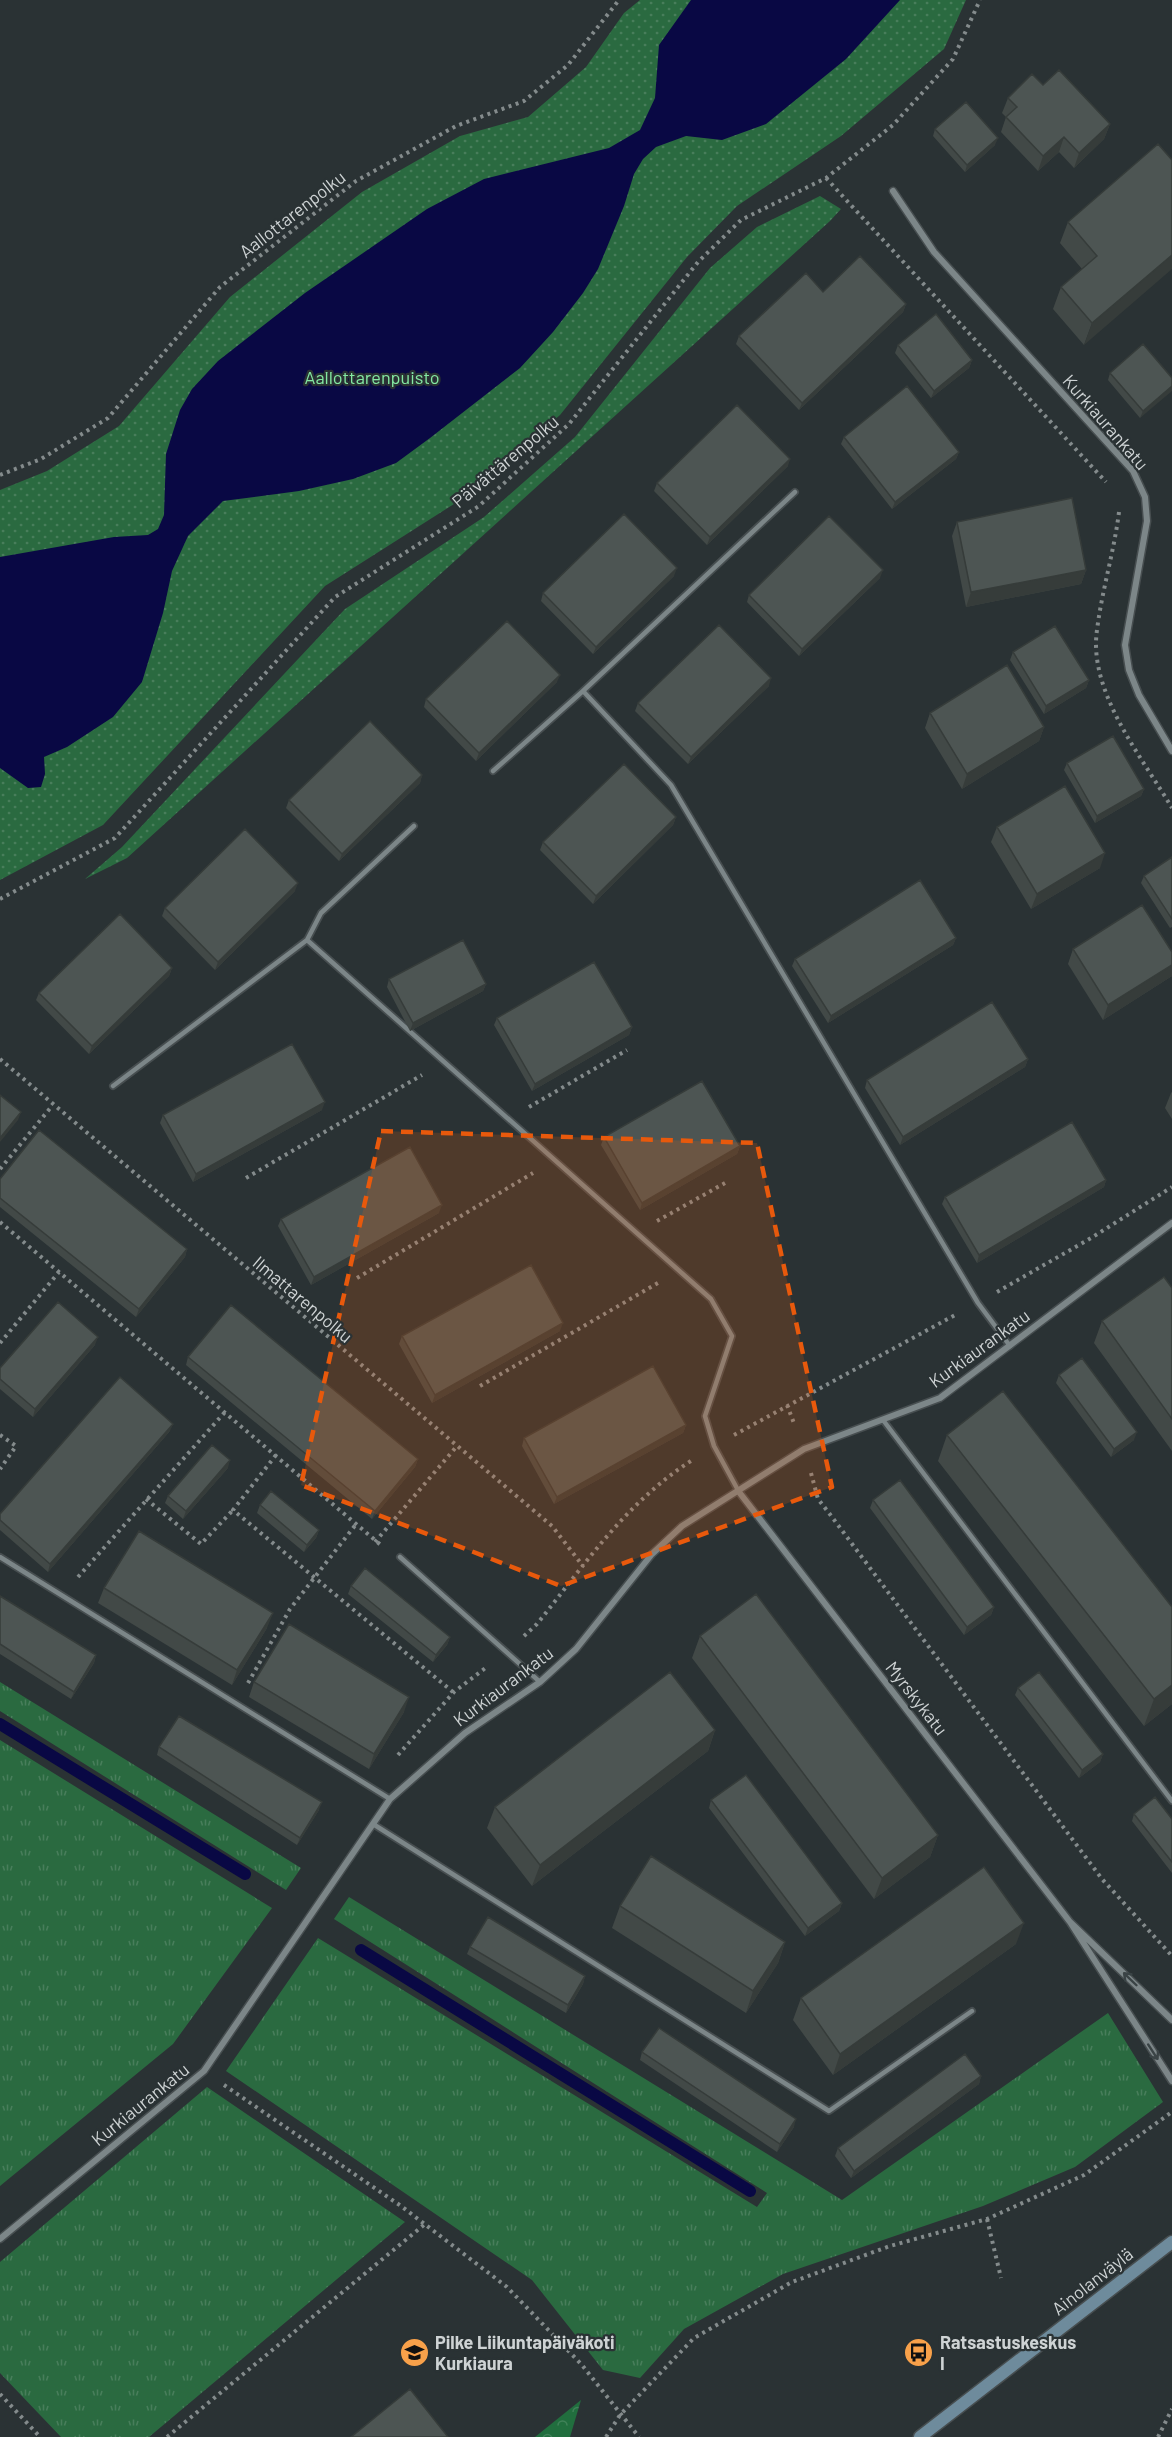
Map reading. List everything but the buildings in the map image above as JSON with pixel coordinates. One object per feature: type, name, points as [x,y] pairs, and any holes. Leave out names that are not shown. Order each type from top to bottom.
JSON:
[{"type":"main road","name":"Ainolanväylä","points":[[920,2437],[1172,2242]]},
{"type":"street","name":"Kurkiaurankatu","points":[[893,191],[934,252],[1133,471],[1145,496],[1147,521],[1125,645],[1129,670],[1139,695],[1172,750]]},
{"type":"street","name":"Kurkiaurankatu","points":[[0,2239],[204,2071],[390,1799],[465,1733],[540,1682],[576,1649],[652,1554],[682,1526],[804,1449],[940,1398],[1172,1223]]},
{"type":"street","name":"Myrskykatu","points":[[739,1492],[1070,1922],[1172,2081]]},
{"type":"street","name":"Myrskykatu","points":[[1070,1922],[1172,2020]]},
{"type":"lane","points":[[493,771],[583,691],[795,492]]},
{"type":"lane","points":[[583,691],[671,785],[978,1303],[1010,1346]]},
{"type":"lane","points":[[113,1086],[306,940],[321,913],[414,826]]},
{"type":"lane","points":[[306,940],[711,1299],[732,1336],[705,1416],[714,1446],[739,1492]]},
{"type":"lane","points":[[883,1420],[1172,1801]]},
{"type":"lane","points":[[0,1557],[390,1799]]},
{"type":"lane","points":[[400,1557],[540,1682]]},
{"type":"lane","points":[[373,1824],[829,2111],[972,2011]]},
{"type":"path","name":"Aallottarenpolku","points":[[0,475],[41,459],[108,418],[220,287],[356,181],[456,126],[524,101],[568,65],[619,0]]},
{"type":"path","name":"Päivättärenpolku","points":[[0,899],[115,838],[335,597],[478,506],[569,424],[698,262],[741,220],[826,178],[893,125],[953,59],[980,0]]},
{"type":"path","points":[[826,178],[1114,491]]},
{"type":"path","points":[[1119,508],[1096,632],[1096,661],[1107,697],[1172,808]]},
{"type":"path","points":[[508,1119],[627,1050]]},
{"type":"path","name":"Ilmattarenpolku","points":[[0,1059],[52,1106],[552,1526],[583,1566],[615,1525],[663,1479],[714,1446]]},
{"type":"path","points":[[246,1178],[444,1062]]},
{"type":"path","points":[[0,1169],[52,1106]]},
{"type":"path","points":[[357,1278],[555,1160]]},
{"type":"path","points":[[636,1233],[725,1183]]},
{"type":"path","points":[[714,1446],[978,1303],[1116,1224],[1172,1187]]},
{"type":"path","points":[[0,1222],[357,1523],[375,1542],[400,1557]]},
{"type":"path","points":[[480,1386],[679,1271]]},
{"type":"path","points":[[0,1343],[59,1272]]},
{"type":"path","points":[[787,1405],[804,1449],[818,1499],[1102,1879],[1172,1956]]},
{"type":"path","points":[[61,1596],[225,1412]]},
{"type":"path","points":[[0,1436],[16,1446],[0,1469]]},
{"type":"path","points":[[375,1542],[457,1446]]},
{"type":"path","points":[[146,1499],[201,1544],[276,1455]]},
{"type":"path","points":[[232,1510],[454,1692],[370,1788]]},
{"type":"path","points":[[236,1704],[290,1609],[357,1523]]},
{"type":"path","points":[[204,2071],[425,2224],[507,2287],[582,2365],[639,2437]]},
{"type":"path","points":[[606,2437],[620,2415],[694,2338],[792,2282],[890,2246],[987,2219],[1084,2175],[1172,2112]]},
{"type":"path","points":[[987,2219],[1001,2278]]},
{"type":"path","points":[[167,2437],[425,2224]]},
{"type":"path","points":[[0,2394],[40,2437]]},
{"type":"path","points":[[1158,2437],[1172,2409]]},
{"type":"highlighted area","points":[[381,1131],[757,1143],[832,1487],[561,1586],[301,1485]]},
{"type":"green space","name":"Aallottarenpuisto","points":[[640,0],[966,0],[944,49],[841,136],[737,206],[687,257],[560,415],[465,497],[325,586],[103,825],[0,880],[0,490],[47,471],[119,426],[230,297],[362,192],[460,136],[528,117],[586,67],[624,13]]},
{"type":"green space","points":[[820,196],[841,209],[830,221],[127,858],[85,879],[122,847],[345,609],[484,517],[575,437],[710,268],[757,227]]},
{"type":"green space","points":[[0,1682],[301,1868],[286,1890],[0,1711]]},
{"type":"green space","points":[[0,1740],[272,1908],[173,2044],[0,2186]]},
{"type":"green space","points":[[349,1897],[842,2200],[1108,2013],[1163,2102],[1075,2167],[983,2206],[783,2274],[684,2329],[640,2378],[603,2370],[532,2280],[226,2071],[318,1938],[757,2207],[767,2193],[334,1919]]},
{"type":"green space","points":[[207,2087],[405,2222],[149,2437],[61,2437],[0,2373],[0,2262]]},
{"type":"green space","points":[[581,2400],[570,2437],[535,2437]]},
{"type":"shaded area","points":[[691,0],[900,0],[846,59],[766,124],[722,140],[686,136],[656,147],[643,159],[634,174],[624,206],[598,269],[583,293],[553,332],[520,368],[430,438],[396,463],[353,479],[299,491],[223,501],[188,536],[172,571],[163,613],[142,682],[113,717],[67,747],[44,757],[45,774],[41,787],[28,788],[0,768],[0,557],[114,537],[148,535],[158,529],[164,515],[166,454],[180,410],[192,389],[218,361],[305,293],[427,209],[484,179],[609,148],[640,130],[655,98],[659,45]]},
{"type":"waterway","points":[[0,1724],[245,1874]]},
{"type":"waterway","points":[[361,1950],[750,2191]]},
{"type":"place","name":"Pilke Liikuntapäiväkoti Kurkiaura","points":[[414,2352]]},
{"type":"place","name":"Ratsastuskeskus I","points":[[919,2352]]}]
